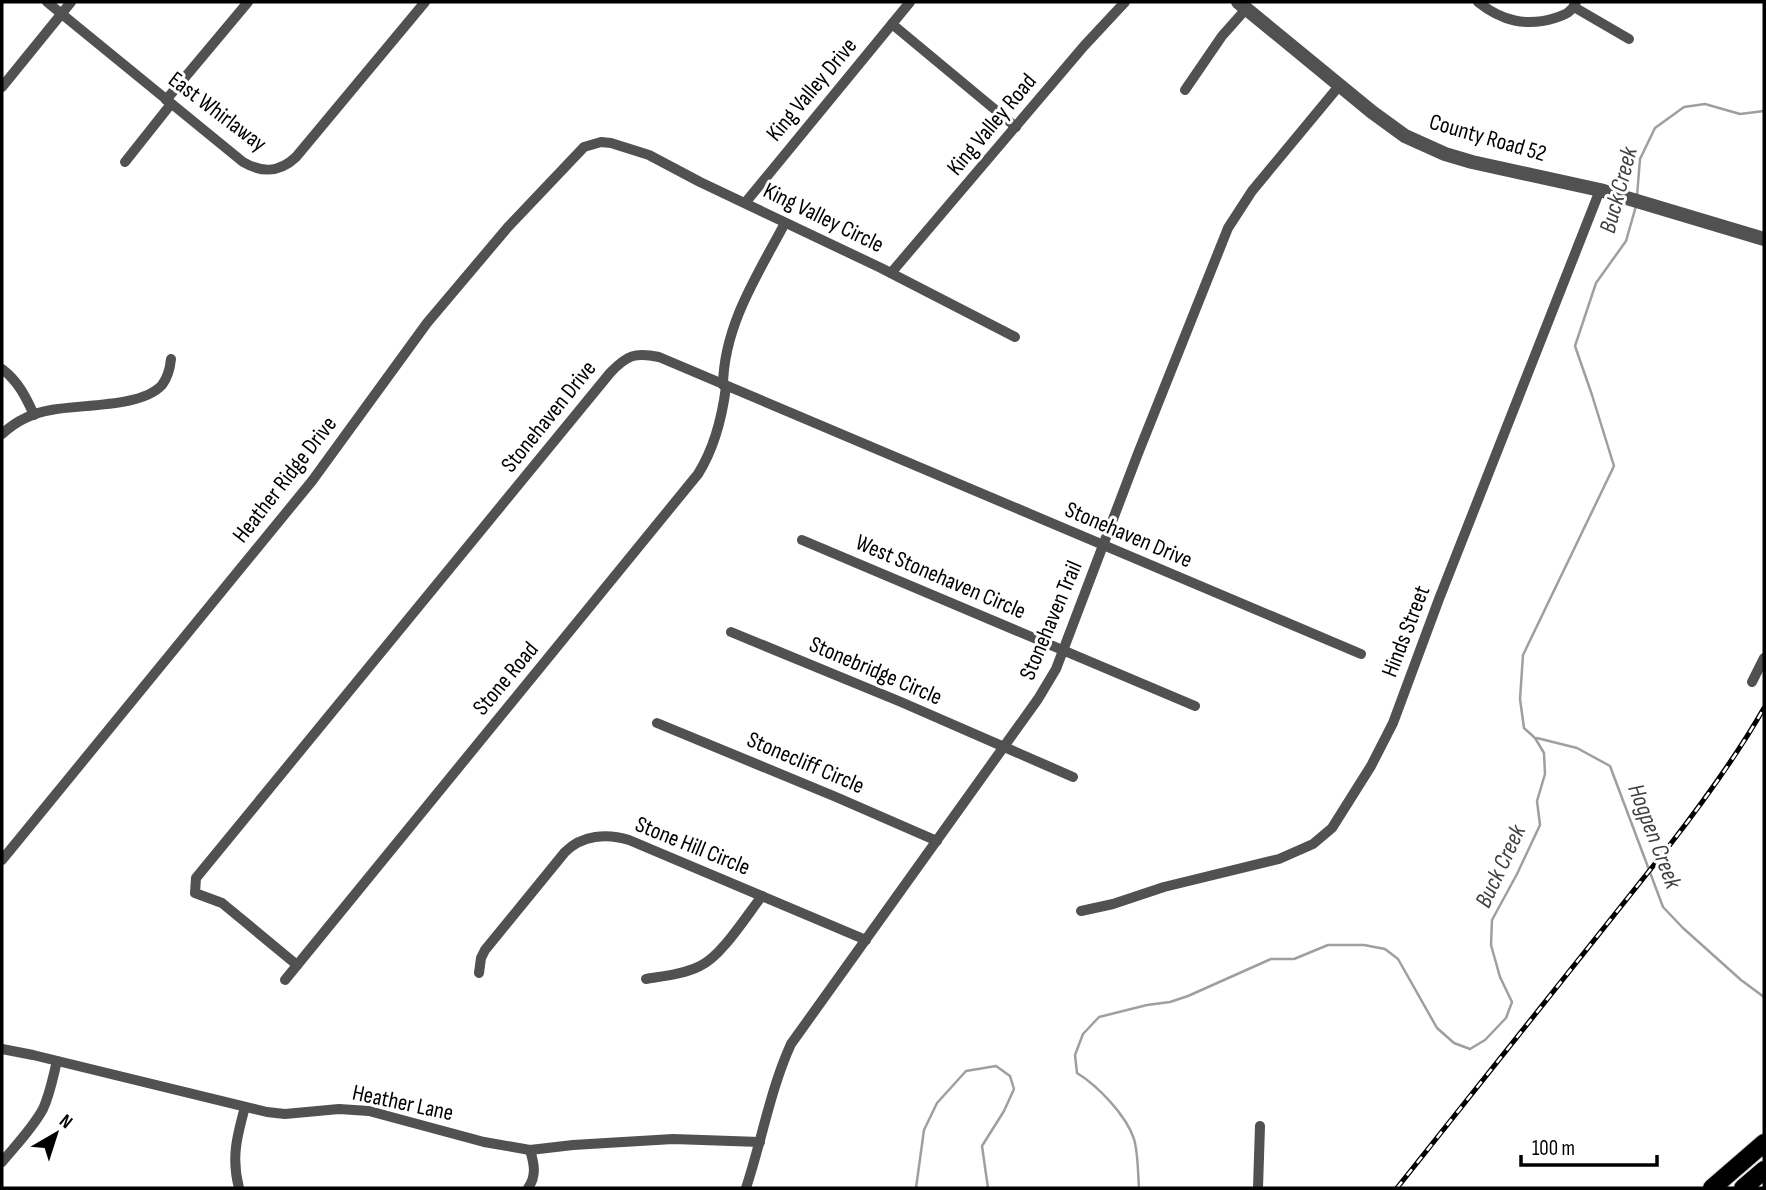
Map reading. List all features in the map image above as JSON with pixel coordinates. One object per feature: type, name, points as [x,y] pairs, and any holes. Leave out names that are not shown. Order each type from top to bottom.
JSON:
[{"type":"main road","points":[[1712,1188],[1764,1143]]},
{"type":"main road","points":[[1743,1188],[1764,1170]]},
{"type":"street","name":"East Whirlaway","points":[[47,2],[243,162],[262,170],[278,169],[290,163],[425,2]]},
{"type":"street","points":[[2,86],[71,2]]},
{"type":"street","points":[[125,162],[248,2]]},
{"type":"street","name":"King Valley Drive","points":[[745,203],[910,2]]},
{"type":"street","name":"King Valley Road","points":[[891,273],[1125,2]]},
{"type":"street","points":[[1478,2],[1498,16],[1527,23],[1565,15],[1575,5],[1629,39]]},
{"type":"street","points":[[1185,90],[1242,5]]},
{"type":"street","name":"County Road 52","points":[[1242,5],[1390,127],[1424,145],[1472,162],[1600,190],[1764,239]]},
{"type":"street","points":[[892,24],[1016,127]]},
{"type":"street","name":"Stonehaven Trail","points":[[746,1188],[777,1076],[790,1044],[1048,683],[1228,228],[1252,191],[1339,86]]},
{"type":"street","name":"King Valley Circle","points":[[611,143],[649,155],[700,183],[891,273],[1015,337]]},
{"type":"street","name":"Heather Ridge Drive","points":[[2,860],[312,481],[405,351],[465,277],[577,153],[591,144],[611,143]]},
{"type":"street","name":"Hinds Street","points":[[1080,911],[1279,859],[1313,844],[1332,828],[1394,723],[1439,599],[1600,190]]},
{"type":"street","name":"Stone Road","points":[[285,979],[698,474],[709,455],[723,412],[727,351],[739,309],[785,223]]},
{"type":"street","name":"Stonehaven Drive","points":[[297,965],[222,903],[195,893],[196,878],[615,367],[636,354],[659,358],[1361,654]]},
{"type":"street","points":[[2,434],[18,422],[50,410],[108,404],[150,393],[162,385],[170,370],[171,359]]},
{"type":"street","points":[[2,369],[23,391],[34,415]]},
{"type":"street","name":"West Stonehaven Circle","points":[[802,540],[1195,706]]},
{"type":"street","name":"Stonebridge Circle","points":[[731,632],[1073,777]]},
{"type":"street","points":[[1752,682],[1764,658]]},
{"type":"street","name":"Stonecliff Circle","points":[[657,723],[937,841]]},
{"type":"street","name":"Stone Hill Circle","points":[[479,973],[485,950],[569,848],[607,835],[629,840],[866,940]]},
{"type":"street","points":[[646,979],[704,965],[722,949],[762,896]]},
{"type":"street","name":"Heather Lane","points":[[2,1049],[245,1107],[285,1114],[340,1109],[369,1111],[484,1142],[530,1150],[673,1139],[760,1142]]},
{"type":"street","points":[[2,1162],[43,1108],[57,1061]]},
{"type":"street","points":[[239,1188],[234,1159],[245,1107]]},
{"type":"street","points":[[1258,1188],[1260,1126]]},
{"type":"street","points":[[528,1188],[535,1166],[530,1150]]},
{"type":"waterway","name":"Buck Creek","points":[[1637,196],[1640,159],[1655,128],[1684,107],[1705,104],[1740,114],[1764,111]]},
{"type":"waterway","name":"Buck Creek","points":[[1139,1188],[1134,1139],[1125,1120],[1094,1085],[1077,1073],[1075,1055],[1083,1034],[1099,1017],[1188,996],[1271,959],[1294,959],[1328,945],[1364,945],[1385,949],[1398,959],[1437,1028],[1454,1043],[1470,1049],[1485,1040],[1506,1018],[1512,1002],[1500,977],[1491,945],[1492,920],[1540,825],[1537,801],[1545,774],[1544,753],[1535,738],[1524,728],[1520,699],[1523,655],[1614,466],[1575,346],[1596,283],[1626,241],[1636,206]]},
{"type":"waterway","name":"Hogpen Creek","points":[[1537,738],[1577,748],[1610,766],[1663,907],[1741,980],[1764,997]]},
{"type":"waterway","name":"Buck Creek","points":[[916,1188],[924,1130],[937,1103],[966,1071],[996,1066],[1010,1076],[1014,1089],[982,1146],[988,1188]]},
{"type":"railway","points":[[1397,1188],[1682,829],[1731,762],[1764,708]]}]
